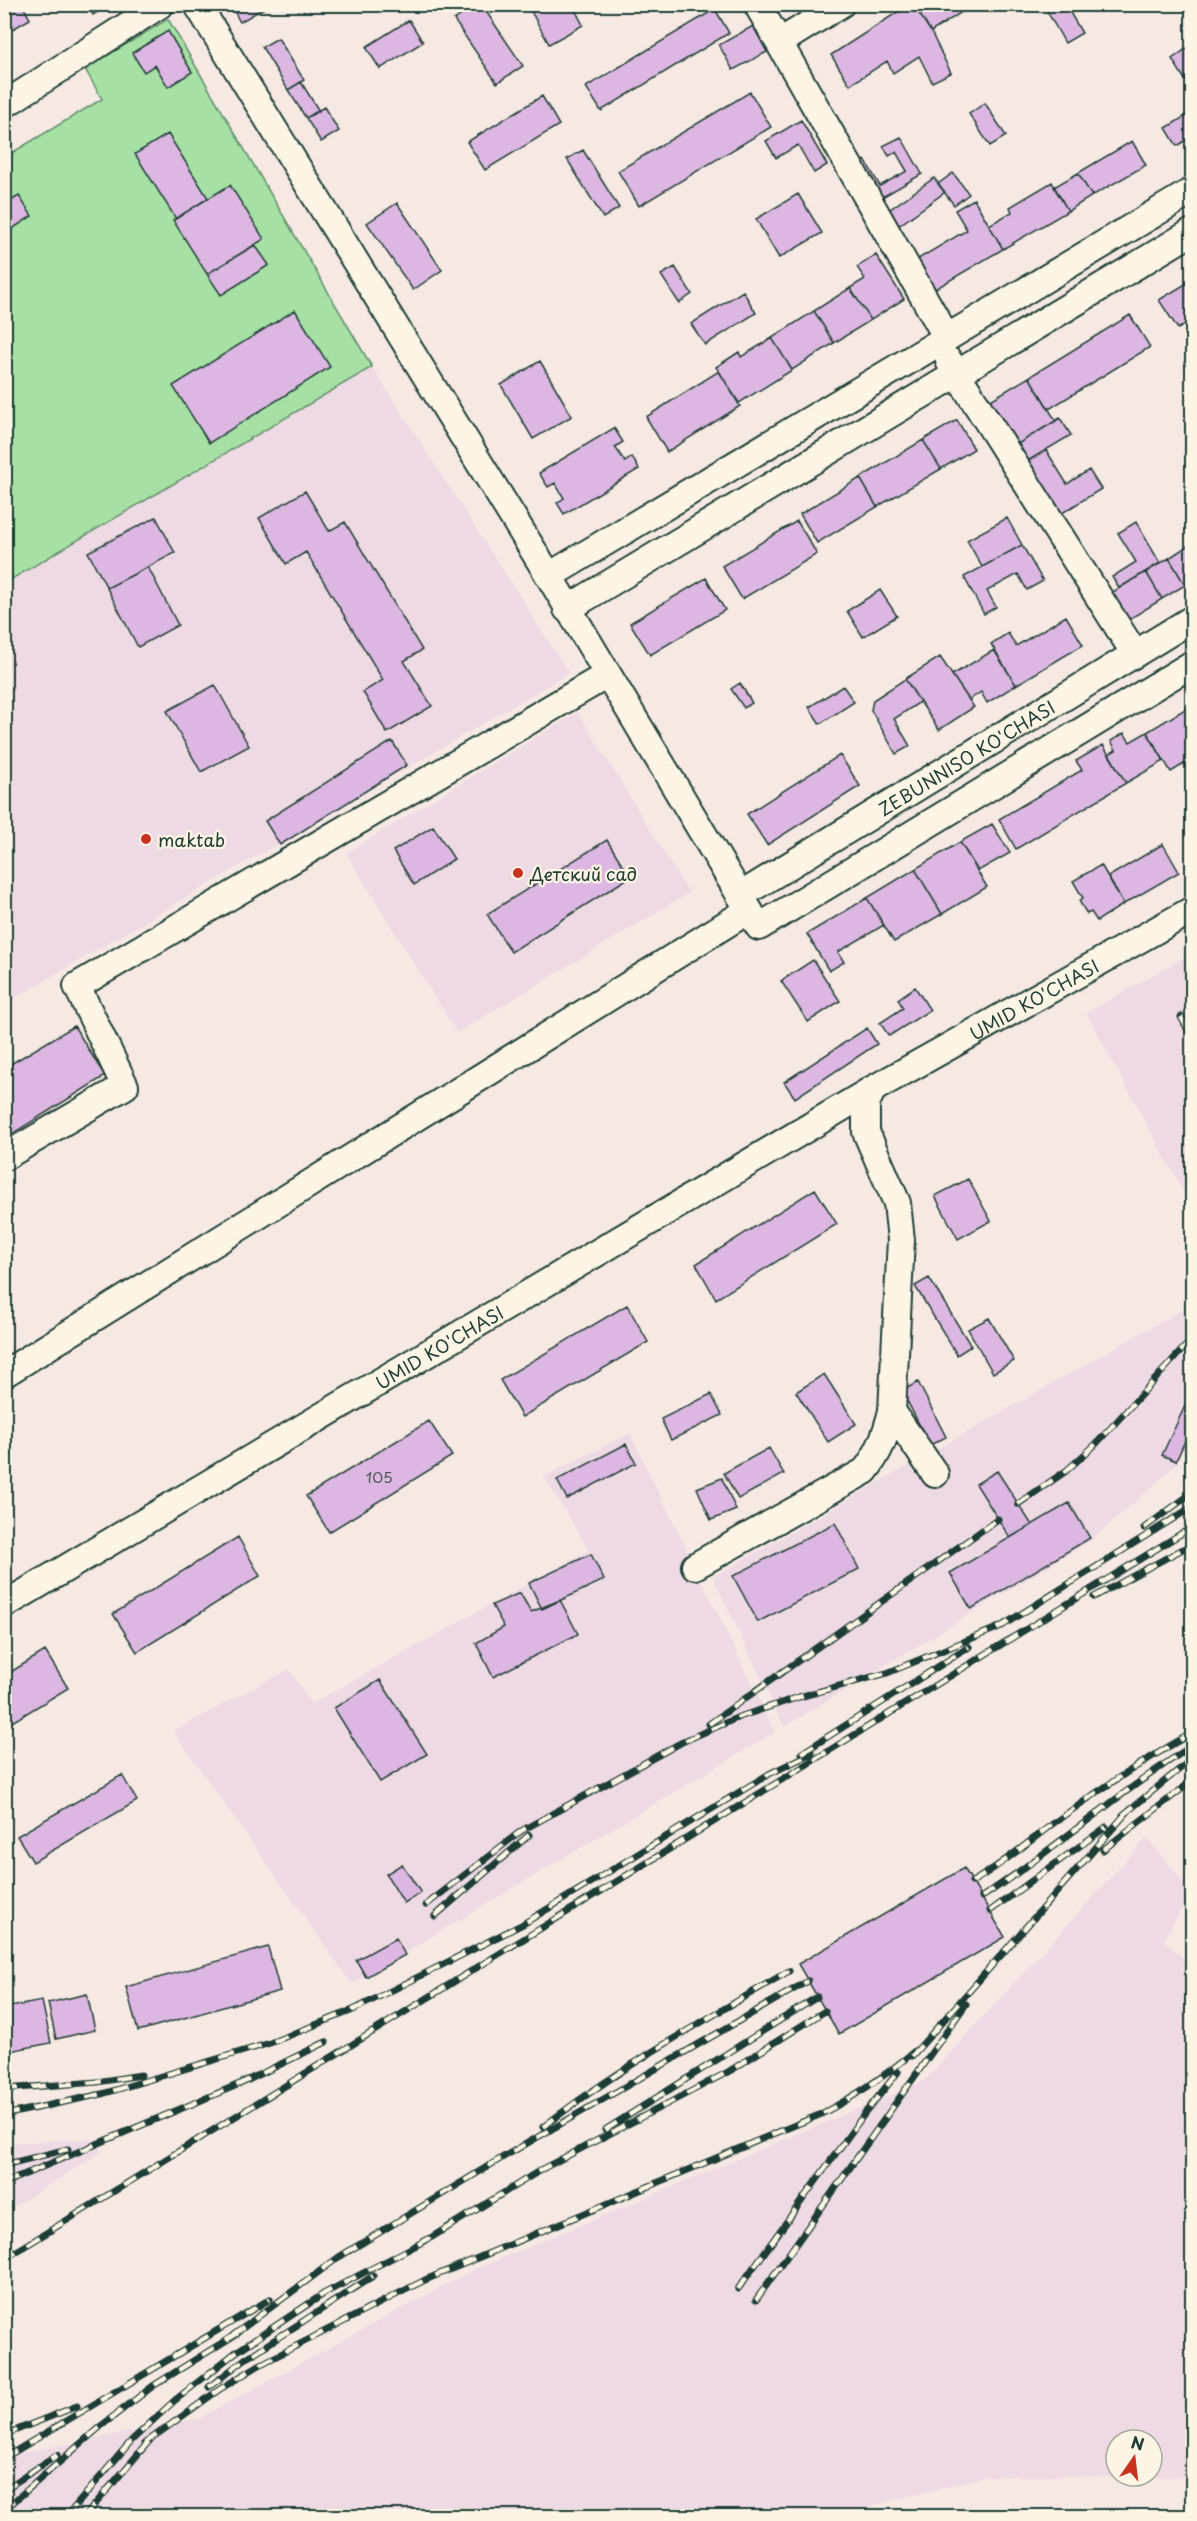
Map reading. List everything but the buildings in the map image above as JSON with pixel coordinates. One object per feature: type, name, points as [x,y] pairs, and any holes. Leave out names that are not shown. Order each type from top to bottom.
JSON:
[{"type":"street","points":[[4,105],[161,4]]},
{"type":"street","points":[[4,1374],[745,902],[549,576],[196,4]]},
{"type":"street","points":[[757,4],[943,340],[957,375],[1135,654]]},
{"type":"street","points":[[780,42],[841,4]]},
{"type":"street","points":[[549,576],[1189,195]]},
{"type":"street","points":[[567,609],[1192,232]]},
{"type":"street","name":"ZEBUNNISO KO'CHASI","points":[[1192,619],[745,902],[759,927],[1192,664]]},
{"type":"street","points":[[4,1157],[125,1086],[77,986],[607,675]]},
{"type":"street","name":"UMID KO'CHASI","points":[[4,1605],[873,1089],[1192,910]]},
{"type":"street","points":[[695,1566],[865,1471],[882,1446],[892,1411],[901,1240],[897,1203],[866,1132],[866,1103],[873,1089]]},
{"type":"street","points":[[892,1411],[935,1474]]},
{"type":"shaded area","name":"maktab","points":[[372,367],[569,673],[5,1004],[4,583]]},
{"type":"shaded area","name":"Детский сад","points":[[578,712],[689,893],[457,1033],[346,853]]},
{"type":"shaded area","points":[[1192,953],[1192,1207],[1086,1013]]},
{"type":"shaded area","points":[[1192,1304],[1192,1432],[1173,1468],[1093,1539],[784,1727],[713,1577]]},
{"type":"shaded area","points":[[630,1433],[775,1732],[352,1984],[173,1731],[289,1669],[311,1704],[589,1550],[544,1477]]},
{"type":"shaded area","points":[[1147,1838],[1192,1892],[1164,1940],[1192,1966],[1192,2477],[1164,2477],[1164,2428],[1104,2428],[1104,2477],[988,2476],[856,2510],[845,2516],[5,2516],[5,2456],[200,2418],[471,2271],[924,2081]]},
{"type":"shaded area","points":[[91,2139],[102,2152],[5,2212],[5,2143]]},
{"type":"green space","points":[[168,19],[372,367],[5,583],[4,147],[10,154],[102,99],[85,69]]},
{"type":"railway","points":[[1181,1017],[1192,1037]]},
{"type":"railway","points":[[1018,1504],[1066,1471],[1096,1444],[1192,1339]]},
{"type":"railway","points":[[1144,1528],[1192,1493]]},
{"type":"railway","points":[[997,1629],[1192,1507]]},
{"type":"railway","points":[[709,1724],[998,1519]]},
{"type":"railway","points":[[4,2259],[1192,1527]]},
{"type":"railway","points":[[1094,1597],[1192,1544]]},
{"type":"railway","points":[[426,1905],[521,1831],[684,1741],[739,1717],[799,1697],[887,1673],[1002,1626]]},
{"type":"railway","points":[[802,1753],[969,1647]]},
{"type":"railway","points":[[972,1882],[1099,1791],[1192,1733]]},
{"type":"railway","points":[[982,1897],[1192,1746]]},
{"type":"railway","points":[[4,2115],[102,2094],[270,2043],[353,2010],[523,1924],[769,1774],[812,1753]]},
{"type":"railway","points":[[1123,1815],[1192,1759]]},
{"type":"railway","points":[[1103,1850],[1192,1781]]},
{"type":"railway","points":[[912,2056],[1130,1809]]},
{"type":"railway","points":[[990,1911],[1106,1827]]},
{"type":"railway","points":[[435,1916],[529,1835]]},
{"type":"railway","points":[[543,2127],[633,2064],[789,1971]]},
{"type":"railway","points":[[232,2336],[339,2257],[505,2156],[808,1981]]},
{"type":"railway","points":[[605,2130],[817,1997]]},
{"type":"railway","points":[[756,2300],[966,2004]]},
{"type":"railway","points":[[67,2516],[132,2440],[174,2401],[236,2352],[325,2293],[432,2237],[544,2168],[728,2072],[825,2011]]},
{"type":"railway","points":[[4,2183],[242,2083],[326,2042]]},
{"type":"railway","points":[[145,2443],[220,2389],[261,2364],[425,2280],[819,2115],[869,2086],[916,2050]]},
{"type":"railway","points":[[738,2289],[865,2113],[898,2072]]},
{"type":"railway","points":[[4,2089],[97,2082],[141,2075]]},
{"type":"railway","points":[[4,2165],[68,2149]]},
{"type":"railway","points":[[209,2387],[245,2359],[373,2276]]},
{"type":"railway","points":[[4,2458],[270,2299]]},
{"type":"railway","points":[[4,2510],[101,2426],[153,2386],[238,2333]]},
{"type":"railway","points":[[4,2435],[77,2406]]},
{"type":"railway","points":[[85,2516],[151,2439]]},
{"type":"railway","points":[[4,2490],[57,2455]]},
{"type":"place","name":"maktab","points":[[146,839]]},
{"type":"place","name":"Детский сад","points":[[518,873]]}]
